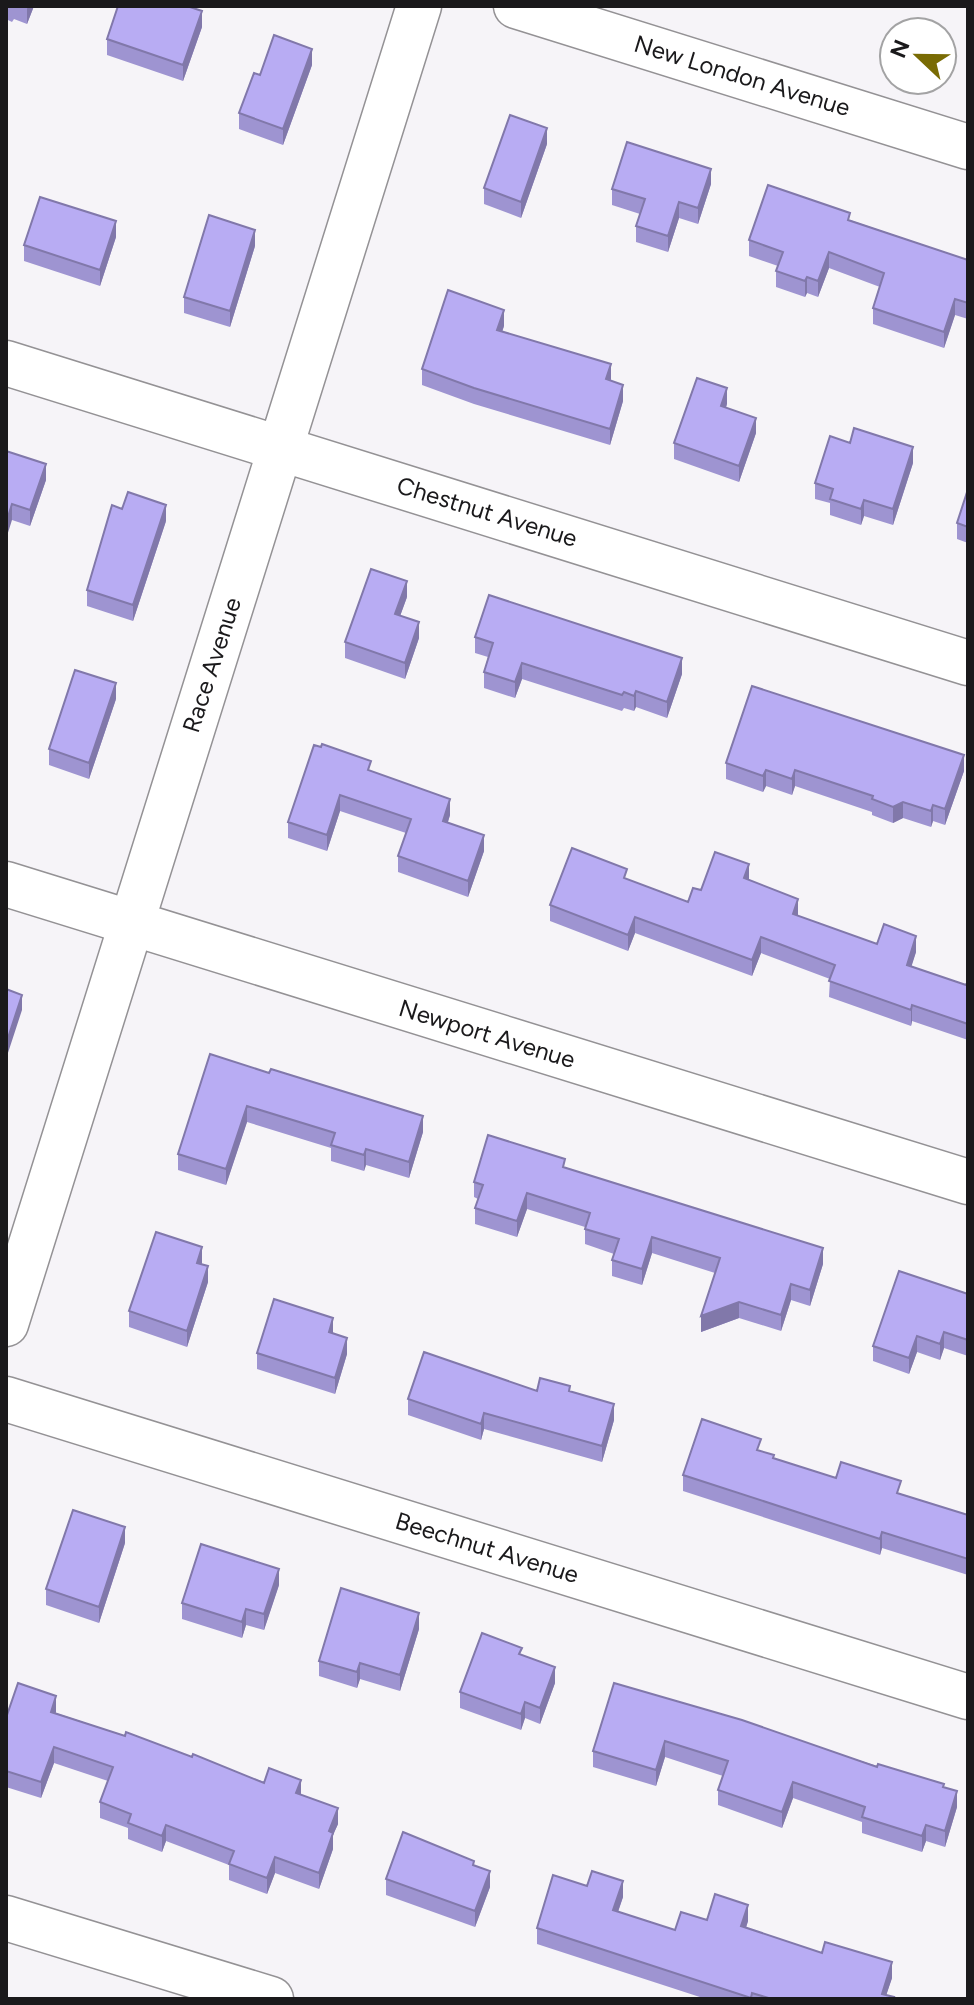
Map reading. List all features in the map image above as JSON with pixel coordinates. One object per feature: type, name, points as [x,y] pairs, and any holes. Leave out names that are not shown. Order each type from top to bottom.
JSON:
[{"type":"street","name":"Race Avenue","points":[[6,1324],[129,923],[283,448],[419,6]]},
{"type":"street","name":"New London Avenue","points":[[516,6],[968,147]]},
{"type":"street","name":"Chestnut Avenue","points":[[6,363],[968,663]]},
{"type":"street","name":"Newport Avenue","points":[[6,884],[968,1182]]},
{"type":"street","name":"Beechnut Avenue","points":[[6,1399],[968,1697]]},
{"type":"street","points":[[6,1918],[271,1999]]},
{"type":"building","points":[[118,6],[187,6],[202,11],[183,65],[107,39]]},
{"type":"building","points":[[274,35],[312,49],[283,129],[239,113],[254,73],[260,75]]},
{"type":"building","points":[[510,115],[547,128],[521,202],[484,188]]},
{"type":"building","points":[[627,142],[711,169],[698,208],[679,202],[668,236],[636,226],[645,199],[612,189]]},
{"type":"building","points":[[768,185],[850,213],[848,220],[968,260],[968,303],[955,299],[944,332],[873,308],[884,273],[829,252],[818,281],[807,277],[805,281],[776,271],[783,252],[749,240]]},
{"type":"building","points":[[40,197],[116,221],[100,270],[24,245]]},
{"type":"building","points":[[209,215],[255,230],[230,311],[184,297]]},
{"type":"building","points":[[448,290],[504,310],[497,330],[611,364],[606,379],[623,385],[610,429],[422,369]]},
{"type":"building","points":[[697,378],[727,388],[721,406],[756,418],[739,466],[674,443]]},
{"type":"building","points":[[854,428],[913,447],[893,509],[864,500],[861,509],[830,499],[833,489],[815,483],[830,436],[850,443]]},
{"type":"building","points":[[6,451],[46,464],[30,510],[12,504],[6,523]]},
{"type":"building","points":[[968,489],[968,527],[957,523]]},
{"type":"building","points":[[128,492],[166,505],[133,605],[87,590],[112,505],[122,509]]},
{"type":"building","points":[[371,569],[407,581],[395,614],[419,622],[405,663],[345,642]]},
{"type":"building","points":[[489,595],[682,658],[667,702],[636,691],[634,696],[624,692],[622,695],[522,663],[515,682],[484,672],[493,643],[475,637]]},
{"type":"building","points":[[75,670],[116,683],[89,763],[49,749]]},
{"type":"building","points":[[752,686],[964,755],[945,809],[933,805],[931,811],[903,802],[893,807],[872,799],[873,796],[795,770],[792,779],[766,770],[763,776],[726,763]]},
{"type":"building","points":[[322,744],[371,761],[368,770],[450,799],[443,821],[484,835],[468,881],[398,856],[411,819],[340,795],[327,835],[288,822],[314,745],[321,747]]},
{"type":"building","points":[[572,848],[627,869],[624,878],[688,902],[693,888],[701,890],[715,852],[749,864],[744,878],[798,899],[793,914],[877,944],[884,924],[916,936],[907,965],[966,985],[968,981],[968,1024],[912,1005],[911,1010],[829,981],[835,965],[761,937],[752,960],[635,917],[628,935],[550,905]]},
{"type":"building","points":[[6,989],[22,995],[6,1044]]},
{"type":"building","points":[[210,1054],[269,1073],[271,1069],[423,1116],[409,1162],[366,1149],[364,1155],[331,1145],[335,1133],[247,1106],[226,1169],[178,1154]]},
{"type":"building","points":[[488,1135],[565,1159],[563,1167],[823,1248],[810,1290],[791,1284],[781,1315],[739,1302],[701,1316],[720,1258],[652,1237],[642,1269],[612,1260],[619,1239],[585,1229],[590,1213],[527,1193],[517,1221],[475,1208],[483,1185],[474,1182]]},
{"type":"building","points":[[156,1232],[202,1247],[197,1263],[208,1266],[187,1331],[129,1311]]},
{"type":"building","points":[[899,1271],[968,1294],[968,1340],[944,1332],[940,1344],[917,1336],[909,1358],[873,1346]]},
{"type":"building","points":[[274,1299],[333,1318],[329,1332],[347,1338],[335,1378],[257,1353]]},
{"type":"building","points":[[424,1352],[537,1391],[540,1378],[570,1386],[569,1391],[614,1404],[602,1446],[484,1413],[481,1424],[408,1399]]},
{"type":"building","points":[[702,1419],[761,1439],[757,1450],[774,1455],[773,1458],[836,1478],[841,1462],[901,1481],[897,1493],[968,1515],[968,1559],[882,1532],[880,1539],[683,1475]]},
{"type":"building","points":[[73,1510],[125,1527],[99,1607],[46,1589]]},
{"type":"building","points":[[201,1544],[279,1569],[264,1614],[246,1609],[242,1622],[182,1603]]},
{"type":"building","points":[[341,1588],[419,1613],[400,1675],[360,1663],[357,1672],[319,1661]]},
{"type":"building","points":[[482,1633],[522,1648],[519,1654],[555,1667],[540,1708],[525,1702],[521,1714],[460,1692]]},
{"type":"building","points":[[18,1683],[56,1696],[51,1712],[125,1736],[126,1732],[192,1757],[193,1754],[264,1783],[269,1768],[301,1780],[296,1793],[338,1808],[319,1873],[275,1857],[267,1878],[229,1864],[234,1851],[166,1825],[162,1836],[128,1823],[131,1814],[100,1802],[113,1767],[54,1747],[41,1782],[6,1771],[6,1718]]},
{"type":"building","points":[[614,1683],[742,1720],[877,1767],[878,1764],[944,1784],[943,1787],[957,1791],[945,1831],[926,1825],[922,1836],[862,1817],[865,1807],[793,1782],[782,1812],[718,1790],[728,1761],[665,1741],[656,1770],[593,1751]]},
{"type":"building","points":[[403,1832],[474,1861],[473,1865],[490,1871],[475,1911],[386,1879]]},
{"type":"building","points":[[592,1871],[623,1881],[613,1910],[675,1930],[681,1912],[707,1920],[715,1894],[748,1905],[741,1926],[822,1953],[825,1942],[892,1962],[882,1994],[894,1997],[772,1999],[752,1993],[751,1998],[537,1928],[553,1875],[587,1886]]}]
